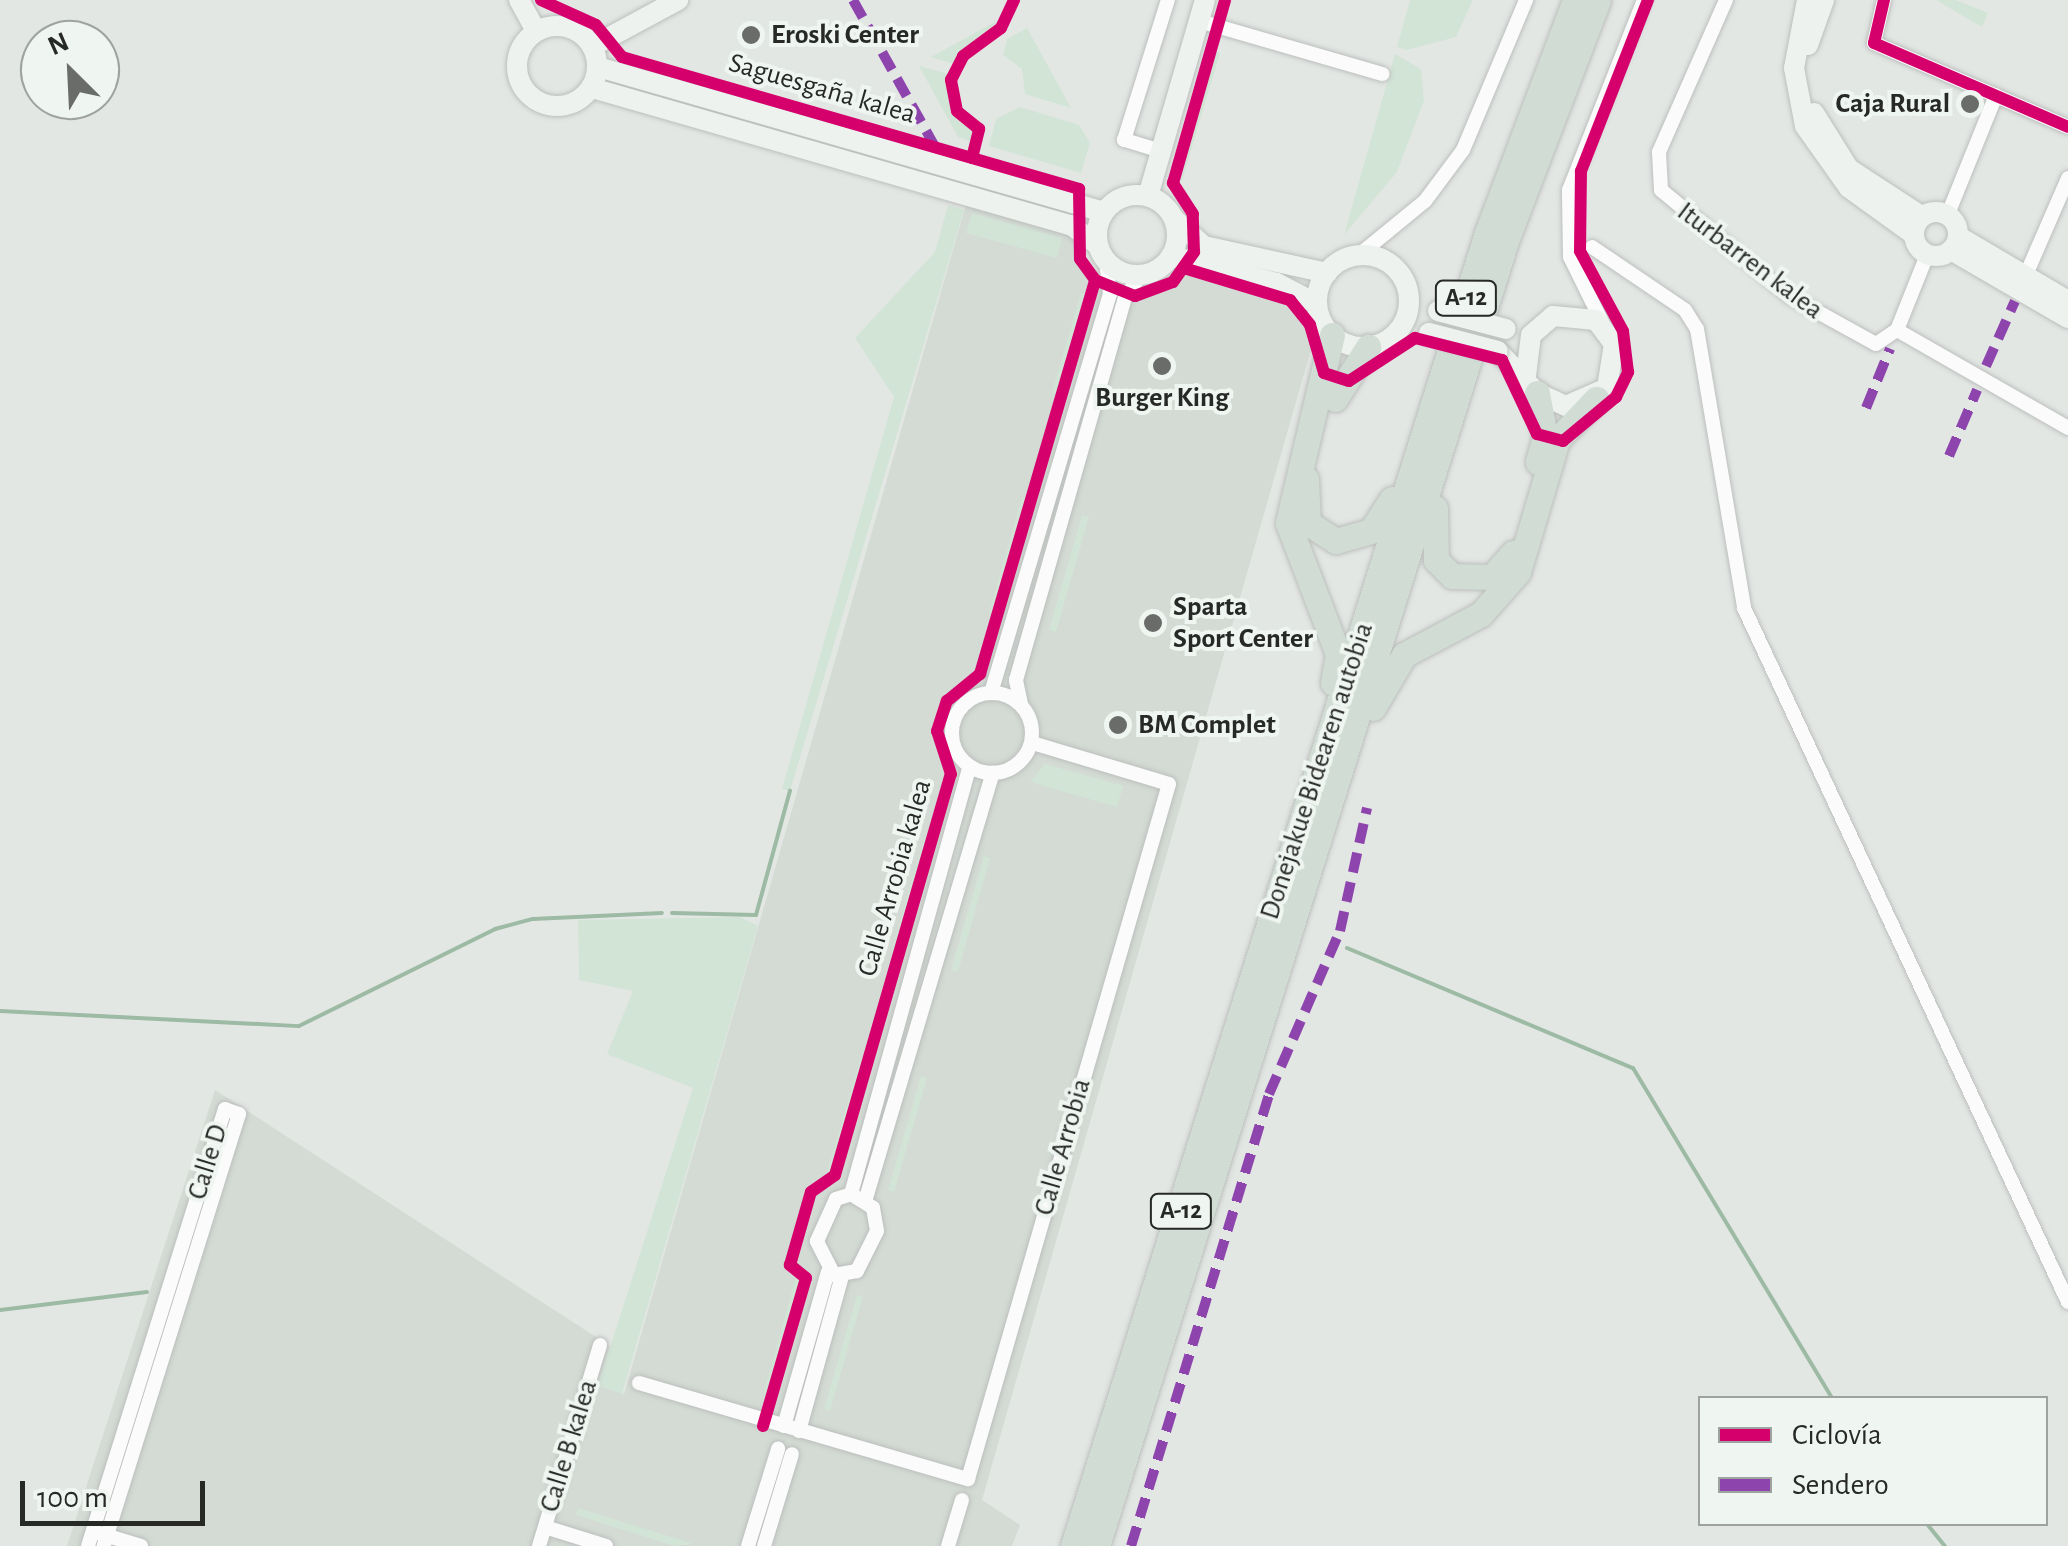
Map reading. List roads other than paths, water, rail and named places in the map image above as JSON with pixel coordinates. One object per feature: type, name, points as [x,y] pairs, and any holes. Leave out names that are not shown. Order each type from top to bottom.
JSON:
[{"type":"highway","name":"Donejakue Bidearen autobia","points":[[1073,1546],[1440,379],[1575,0]]},
{"type":"highway","name":"Donejakue Bidearen autobia","points":[[1097,1546],[1506,240],[1598,0]]},
{"type":"highway","points":[[1292,844],[1338,654],[1298,563],[1288,503],[1330,374],[1332,335]]},
{"type":"highway","points":[[1368,347],[1344,374],[1308,470],[1302,498],[1324,537],[1354,540],[1386,514],[1440,379]]},
{"type":"highway","points":[[1452,418],[1430,537],[1436,560],[1473,582],[1511,560],[1545,437],[1532,385]]},
{"type":"highway","points":[[1322,827],[1404,655],[1481,614],[1518,572],[1557,440],[1596,399]]},
{"type":"highway","points":[[1106,1546],[1160,1370],[1160,1343]]},
{"type":"highway","points":[[1065,1546],[1094,1480]]},
{"type":"street","points":[[519,0],[536,31]]},
{"type":"street","points":[[536,31],[517,63],[530,96],[558,107],[594,67],[678,0]]},
{"type":"street","points":[[1161,151],[1124,140],[1168,0]]},
{"type":"street","points":[[1186,0],[1198,22],[1382,74]]},
{"type":"street","points":[[1148,196],[1205,0]]},
{"type":"street","points":[[1515,30],[1516,0]]},
{"type":"street","points":[[1526,0],[1446,175],[1359,256],[1327,273],[1204,246],[1148,196],[1123,197],[1104,212],[1102,253],[1110,294],[991,692],[954,719],[954,745],[970,766],[993,773],[1018,764],[1032,742],[1016,680],[1125,297],[1141,275],[1171,256],[1277,283],[1317,304],[1332,335],[1368,347],[1398,331],[1429,333],[1498,351],[1532,385],[1566,406],[1596,399],[1617,359],[1606,330],[1574,274],[1568,202],[1644,0]]},
{"type":"street","name":"Iturbarren kalea","points":[[1726,0],[1659,152],[1661,190],[1846,332],[1876,344],[1896,330]]},
{"type":"street","points":[[1807,0],[1794,68],[1805,126],[1848,188],[1917,225],[1948,214]]},
{"type":"street","points":[[1824,0],[1808,43],[1816,120],[1849,169],[1917,225],[1927,255],[1896,330],[2068,428]]},
{"type":"street","points":[[1884,0],[1874,43],[2068,127]]},
{"type":"street","points":[[536,31],[570,28],[594,67],[1071,225],[1102,253],[1141,275]]},
{"type":"street","name":"Saguesgaña kalea","points":[[594,67],[1104,212]]},
{"type":"street","points":[[1996,96],[1948,214],[1955,243],[2068,318]]},
{"type":"street","points":[[2025,276],[2068,178]]},
{"type":"street","points":[[1171,256],[1175,220]]},
{"type":"street","points":[[1927,255],[1955,243],[2068,301]]},
{"type":"street","points":[[1592,246],[1685,310],[1697,329],[1744,608],[2068,1302]]},
{"type":"street","points":[[1359,256],[1384,260],[1408,290],[1438,311],[1530,335],[1568,313],[1606,330]]},
{"type":"street","points":[[1317,304],[1327,273]]},
{"type":"street","points":[[1398,331],[1408,290]]},
{"type":"street","points":[[1530,335],[1532,385]]},
{"type":"street","points":[[991,692],[1021,704]]},
{"type":"street","name":"Calle Arrobia","points":[[639,1384],[968,1479],[1169,784],[1032,742]]},
{"type":"street","points":[[792,1429],[835,1274],[874,1245],[858,1196],[970,766]]},
{"type":"street","points":[[858,1196],[993,773]]},
{"type":"street","name":"Calle D","points":[[225,1109],[239,1114],[98,1540],[225,1109]]},
{"type":"street","points":[[835,1274],[817,1251],[820,1225],[836,1199],[858,1196]]},
{"type":"street","name":"Calle B kalea","points":[[539,1546],[600,1345]]},
{"type":"street","points":[[748,1546],[785,1451],[764,1546]]},
{"type":"street","points":[[948,1546],[962,1500]]},
{"type":"street","points":[[545,1527],[606,1546]]},
{"type":"street","points":[[98,1540],[141,1546]]},
{"type":"waterway","points":[[672,913],[756,915],[790,791]]},
{"type":"waterway","points":[[0,1011],[299,1026],[495,929],[533,919],[662,913]]},
{"type":"waterway","points":[[1347,948],[1633,1068],[1831,1396]]},
{"type":"waterway","points":[[0,1310],[147,1292]]},
{"type":"waterway","points":[[1929,1526],[1945,1546]]},
{"type":"place","name":"Eroski Center","points":[[751,35]]},
{"type":"place","name":"Caja Rural","points":[[1970,104]]},
{"type":"place","name":"Burger King","points":[[1162,366]]},
{"type":"place","name":"Sparta Sport Center","points":[[1153,623]]},
{"type":"place","name":"BM Complet","points":[[1118,725]]}]
